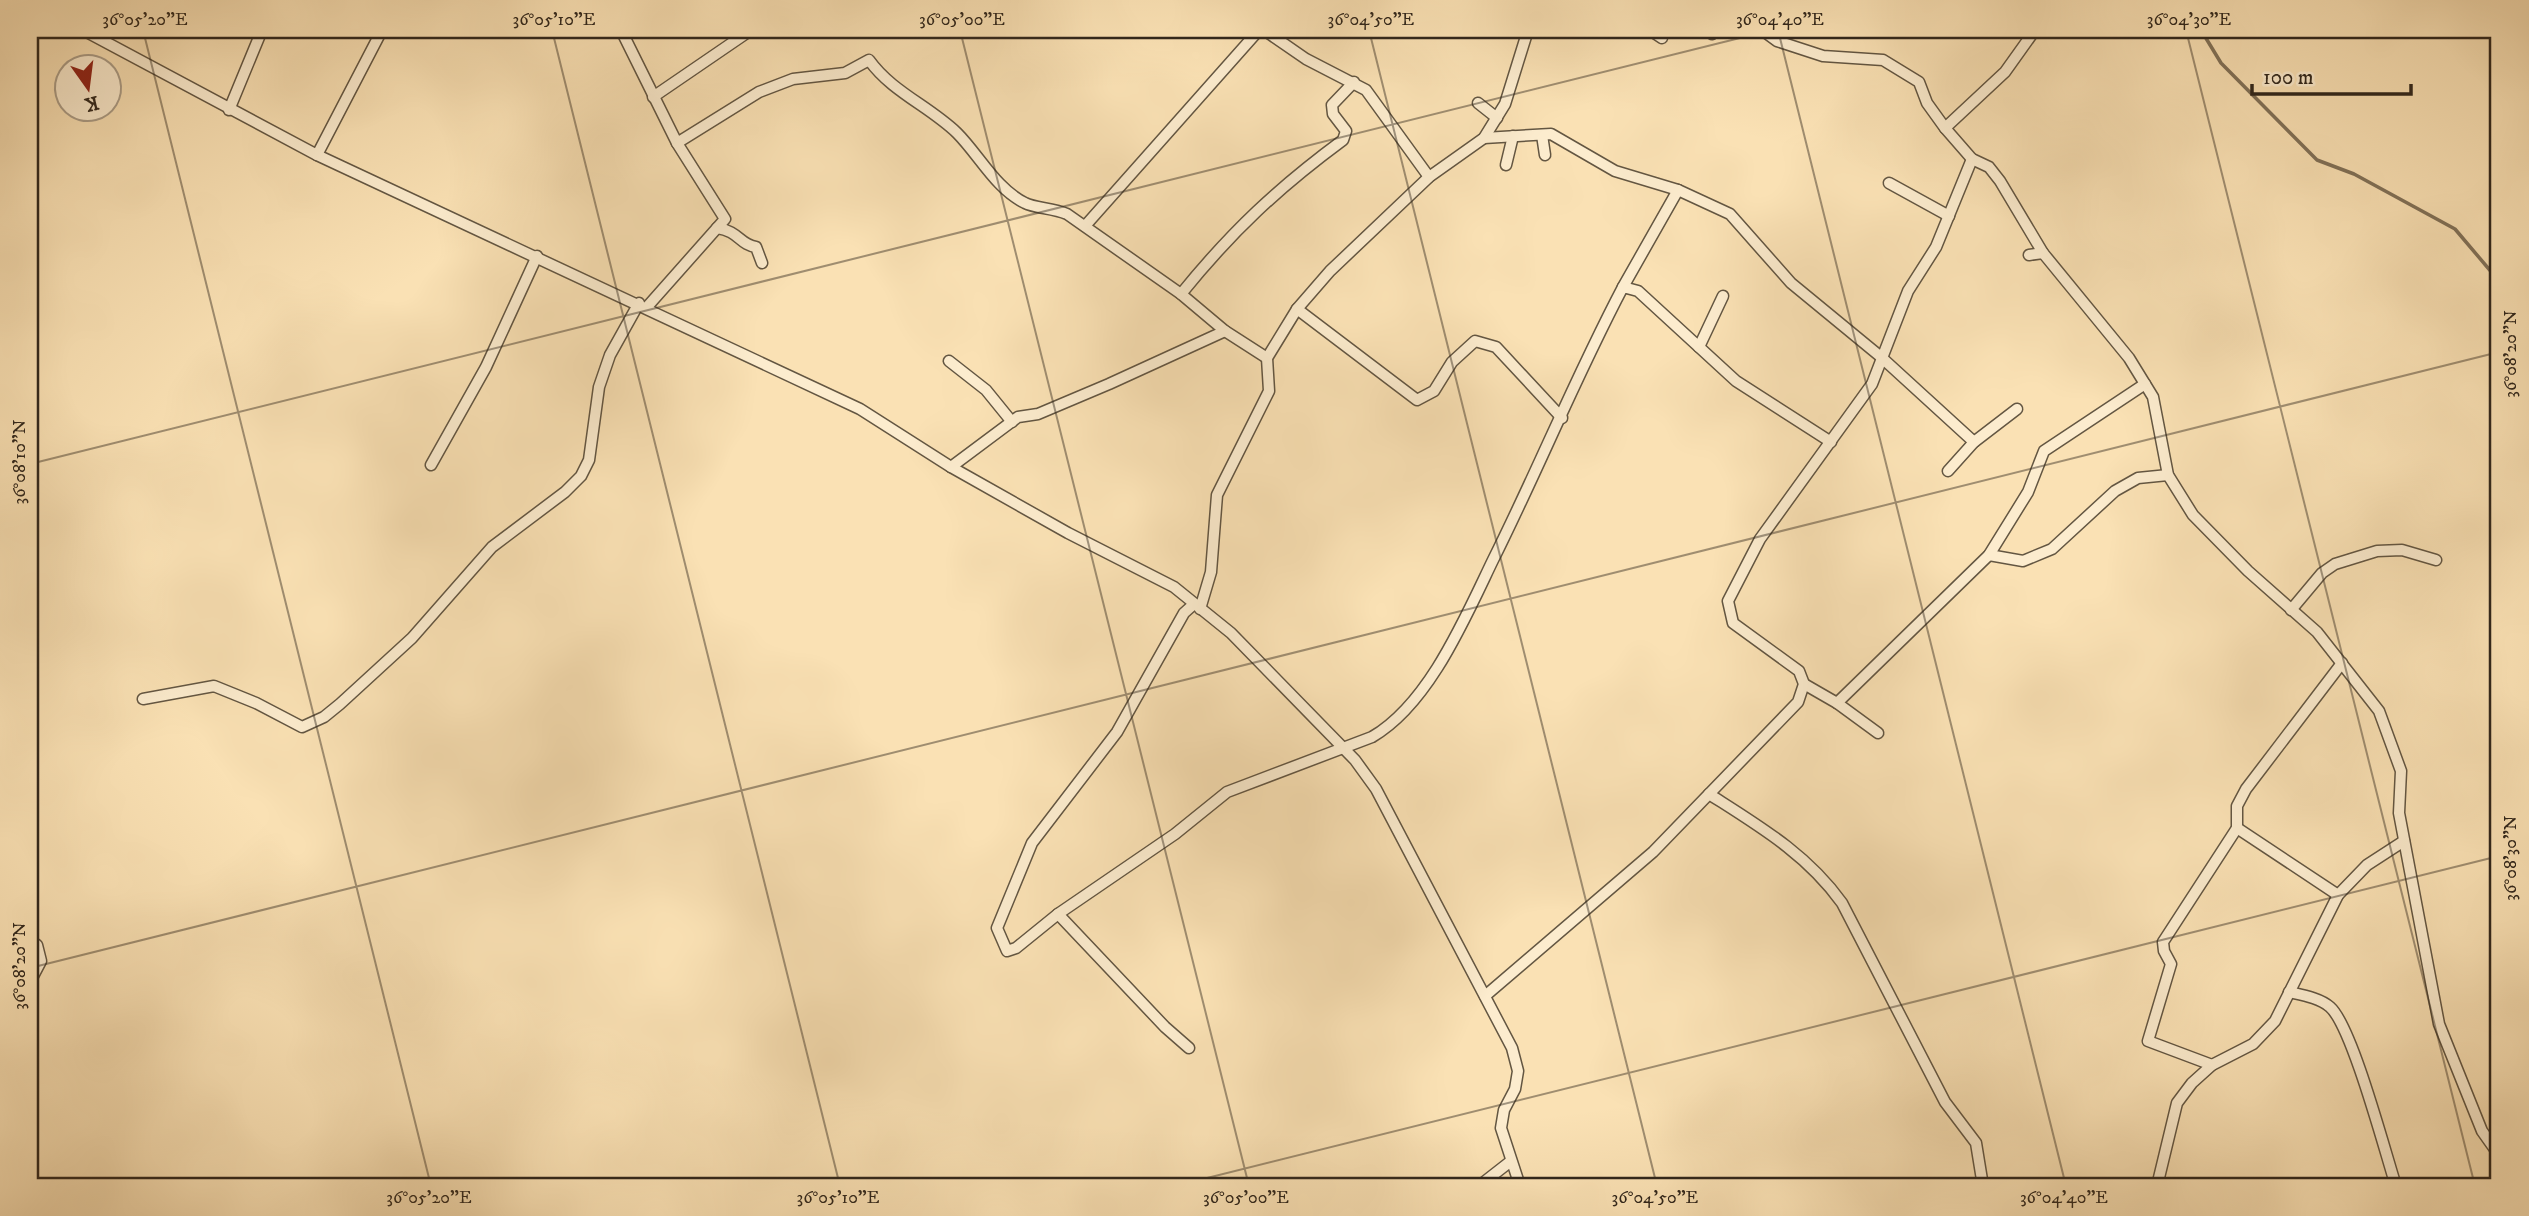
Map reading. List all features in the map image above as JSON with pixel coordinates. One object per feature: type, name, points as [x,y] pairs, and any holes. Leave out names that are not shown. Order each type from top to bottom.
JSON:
[{"type":"street","points":[[83,30],[317,155],[643,305],[859,409],[951,467],[1068,533],[1174,587],[1231,633],[1342,747],[1376,789],[1512,1048],[1518,1071],[1515,1089],[1504,1110],[1501,1128],[1520,1186]]},
{"type":"street","points":[[229,110],[262,30]]},
{"type":"street","points":[[317,155],[382,30]]},
{"type":"street","points":[[143,699],[214,686],[256,703],[302,727],[324,717],[412,638],[492,547],[565,492],[580,476],[589,460],[599,387],[610,355],[643,305],[725,219],[677,142],[621,30]]},
{"type":"street","points":[[653,97],[751,30]]},
{"type":"street","points":[[1086,226],[1262,30],[1306,59],[1366,90],[1429,177]]},
{"type":"street","points":[[1528,30],[1505,104],[1484,138],[1429,177],[1330,271],[1297,309],[1267,359],[1269,391],[1217,495],[1211,572],[1197,606],[1184,613],[1117,732],[1032,843],[997,928],[1007,951],[1016,948],[1058,914],[1175,834],[1227,792],[1372,737],[1390,727],[1422,691],[1467,613],[1623,287],[1678,190]]},
{"type":"street","points":[[1650,30],[1661,38]]},
{"type":"street","points":[[1762,30],[1777,41],[1824,56],[1883,60],[1919,82],[1927,103],[1945,128],[1972,159],[1989,167],[2043,253],[2129,358],[2153,397],[2168,474],[2193,515],[2248,571],[2317,632],[2379,711],[2401,771],[2399,813],[2439,1024],[2482,1131],[2499,1155]]},
{"type":"street","points":[[1945,128],[2005,72],[2035,30]]},
{"type":"street","points":[[677,142],[759,92],[793,79],[845,73],[869,60],[879,74],[900,92],[925,106],[956,132],[976,158],[1026,204],[1049,206],[1086,226],[1181,294],[1224,331],[1267,359]]},
{"type":"street","points":[[1181,294],[1225,240],[1279,190],[1343,141],[1346,131],[1334,114],[1332,105],[1354,82]]},
{"type":"street","points":[[1478,103],[1497,118]]},
{"type":"street","points":[[1484,138],[1551,134],[1615,171],[1678,190],[1730,214],[1791,283],[1881,357],[1974,442]]},
{"type":"street","points":[[1542,135],[1545,155]]},
{"type":"street","points":[[1506,165],[1513,136]]},
{"type":"street","points":[[1878,733],[1804,684],[1799,671],[1733,623],[1728,601],[1760,539],[1872,384],[1908,292],[1936,247],[1972,159]]},
{"type":"street","points":[[1889,183],[1949,216]]},
{"type":"street","points":[[717,228],[736,233],[749,246],[756,247],[762,263]]},
{"type":"street","points":[[2029,256],[2043,253]]},
{"type":"street","points":[[431,466],[486,367],[537,256]]},
{"type":"street","points":[[1623,287],[1638,291],[1736,381],[1831,442]]},
{"type":"street","points":[[1699,347],[1723,296]]},
{"type":"street","points":[[1297,309],[1417,400],[1434,391],[1452,362],[1475,341],[1496,347],[1562,418]]},
{"type":"street","points":[[951,467],[1012,422],[1109,384],[1224,331]]},
{"type":"street","points":[[949,361],[986,390],[1012,422]]},
{"type":"street","points":[[1837,704],[1989,555],[2028,492],[2044,451],[2145,384]]},
{"type":"street","points":[[1948,471],[1974,442],[2017,409]]},
{"type":"street","points":[[1989,555],[2023,561],[2052,549],[2115,491],[2138,478],[2168,474]]},
{"type":"street","points":[[2291,610],[2322,573],[2335,564],[2377,551],[2402,550],[2436,560]]},
{"type":"street","points":[[2212,1065],[2148,1041],[2171,964],[2164,951],[2163,942],[2237,828],[2237,806],[2246,789],[2342,663]]},
{"type":"street","points":[[1485,996],[1653,852],[1798,702],[1804,684]]},
{"type":"street","points":[[1709,794],[1790,846],[1822,876],[1842,903],[1945,1102],[1976,1143],[1983,1186]]},
{"type":"street","points":[[2237,828],[2338,895]]},
{"type":"street","points":[[2157,1186],[2177,1103],[2192,1083],[2212,1065],[2253,1044],[2275,1021],[2338,895],[2367,865],[2404,841]]},
{"type":"street","points":[[1058,914],[1165,1027],[1189,1048]]},
{"type":"street","points":[[30,940],[37,945],[41,961],[30,982]]},
{"type":"street","points":[[2289,992],[2314,998],[2331,1007],[2347,1032],[2396,1186]]},
{"type":"street","points":[[1479,1186],[1511,1161]]},
{"type":"waterway","points":[[2201,30],[2221,63],[2317,160],[2354,174],[2455,229],[2499,281]]}]
